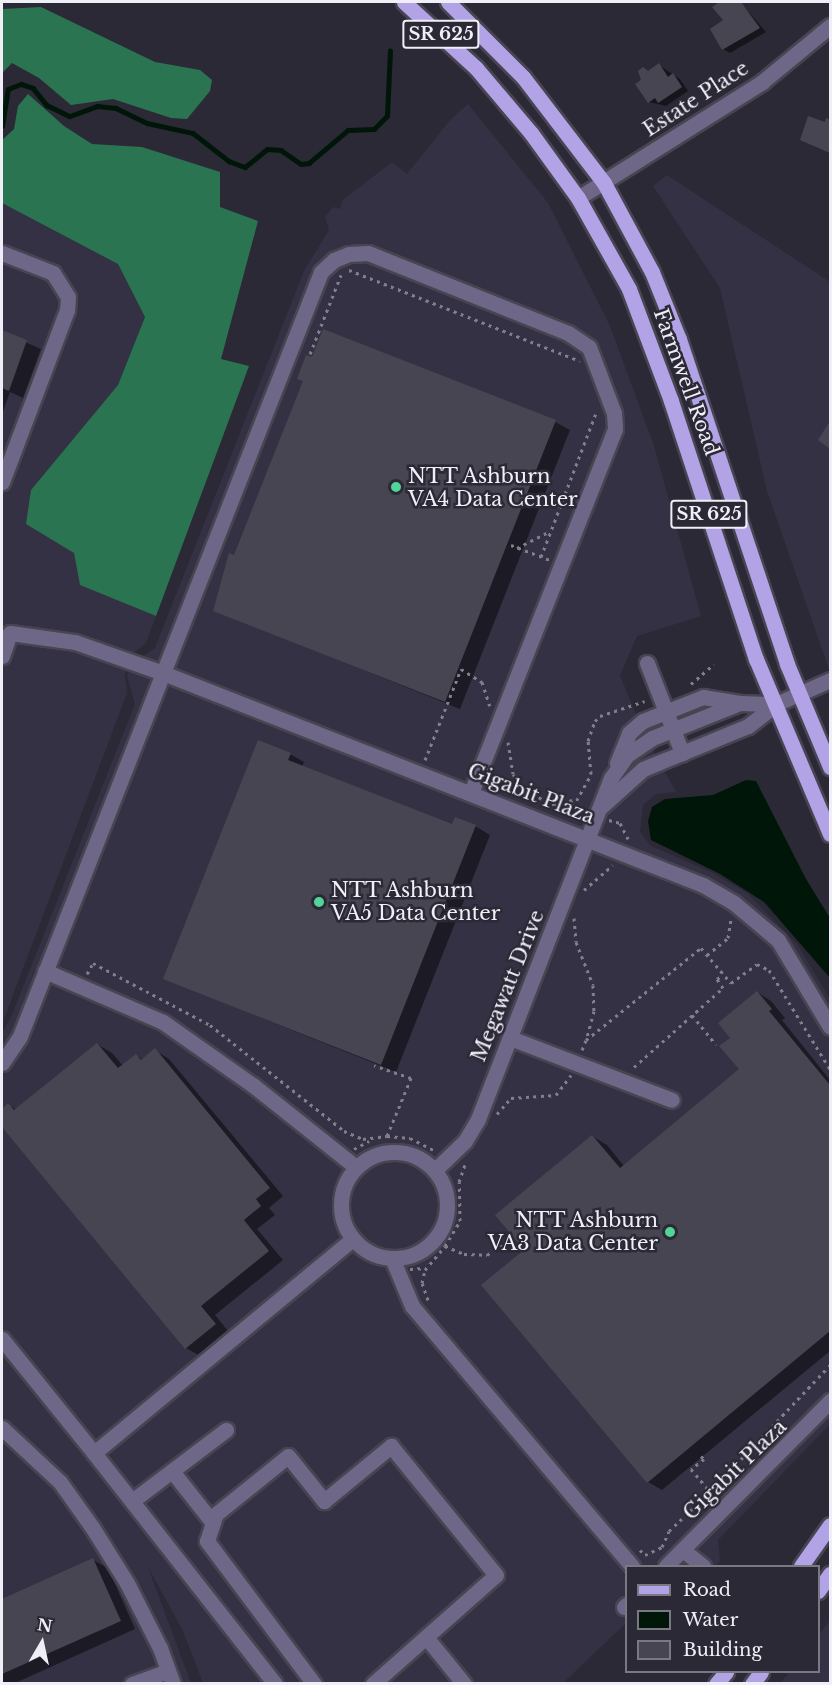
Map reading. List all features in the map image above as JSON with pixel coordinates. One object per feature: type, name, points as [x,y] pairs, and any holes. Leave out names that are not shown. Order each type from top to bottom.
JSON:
[{"type":"main road","name":"Farmwell Road","points":[[404,2],[494,87],[578,198],[629,289],[648,335],[756,659],[831,834]]},
{"type":"main road","name":"Farmwell Road","points":[[448,2],[523,77],[604,183],[652,272],[679,339],[787,664],[831,766]]},
{"type":"main road","points":[[802,1565],[831,1525]]},
{"type":"main road","points":[[820,1590],[831,1574]]},
{"type":"street","name":"Estate Place","points":[[578,198],[762,82],[831,26]]},
{"type":"street","points":[[2,253],[53,273],[68,297],[67,310],[2,482]]},
{"type":"street","points":[[2,1063],[20,1035],[321,272],[334,260],[349,254],[368,253],[568,333],[589,347],[614,413],[615,429],[471,793]]},
{"type":"street","points":[[2,657],[6,631]]},
{"type":"street","name":"Gigabit Plaza","points":[[6,631],[75,642],[163,673],[568,831],[586,846],[618,862],[703,885],[758,922],[778,940],[831,1027]]},
{"type":"street","points":[[647,663],[682,753]]},
{"type":"street","points":[[600,811],[644,769],[748,726],[776,704],[831,680]]},
{"type":"street","points":[[611,778],[629,733],[665,710],[703,697],[740,703],[776,704]]},
{"type":"street","points":[[611,778],[627,755],[673,730],[740,703]]},
{"type":"street","name":"Megawatt Drive","points":[[439,1165],[465,1142],[478,1119],[611,778]]},
{"type":"street","points":[[45,971],[163,1022],[254,1086],[356,1167]]},
{"type":"street","points":[[510,1038],[672,1100]]},
{"type":"street","points":[[387,1151],[421,1158],[439,1165],[448,1202],[438,1236],[410,1256],[392,1258],[375,1255],[354,1239],[341,1216],[340,1198],[356,1167],[387,1151]]},
{"type":"street","points":[[94,1453],[354,1239]]},
{"type":"street","points":[[392,1258],[412,1306],[631,1565]]},
{"type":"street","points":[[2,1339],[275,1683]]},
{"type":"street","name":"Gigabit Plaza","points":[[667,1565],[831,1401]]},
{"type":"street","points":[[2,1428],[60,1482],[127,1583],[171,1677],[132,1683]]},
{"type":"street","points":[[132,1501],[226,1430]]},
{"type":"street","points":[[314,1683],[207,1541],[216,1514],[288,1456],[324,1501],[391,1446],[496,1575],[373,1683]]},
{"type":"street","points":[[172,1471],[213,1523]]},
{"type":"street","points":[[683,1550],[702,1565]]},
{"type":"street","points":[[426,1637],[464,1683]]},
{"type":"path","points":[[310,354],[342,274],[348,270],[584,363]]},
{"type":"path","points":[[540,557],[600,404]]},
{"type":"path","points":[[517,548],[550,531]]},
{"type":"path","points":[[511,545],[561,565]]},
{"type":"path","points":[[508,735],[507,754],[513,774],[525,791],[555,805],[576,799]]},
{"type":"path","points":[[568,831],[573,807],[600,811],[620,823],[628,839],[618,862],[590,884],[579,900]]},
{"type":"path","points":[[586,846],[618,862]]},
{"type":"path","points":[[494,1120],[511,1098],[556,1095],[565,1087],[586,1041],[594,1011],[593,985],[575,937],[574,911]]},
{"type":"path","points":[[707,955],[728,938],[731,919],[727,913]]},
{"type":"path","points":[[586,1041],[701,948],[731,983],[757,964],[769,970],[831,1069]]},
{"type":"path","points":[[80,971],[87,975],[93,963],[210,1025],[350,1136],[371,1140],[387,1136],[422,1143],[439,1165],[461,1177]]},
{"type":"path","points":[[634,1066],[723,988],[717,979],[723,975]]},
{"type":"path","points":[[692,1015],[716,1045]]},
{"type":"path","points":[[374,1065],[411,1078],[387,1136]]},
{"type":"path","points":[[431,1306],[422,1283],[426,1268],[445,1246],[460,1221],[461,1177],[469,1157]]},
{"type":"path","points":[[445,1246],[464,1254],[487,1255],[509,1240]]},
{"type":"path","points":[[634,1547],[645,1555],[662,1547],[669,1532],[831,1365]]},
{"type":"path","points":[[701,1456],[704,1459],[691,1469],[710,1492]]},
{"type":"shaded area","points":[[468,104],[548,203],[610,326],[654,446],[701,616],[637,636],[620,675],[644,735],[676,792],[656,794],[643,805],[640,832],[651,846],[711,872],[747,893],[797,944],[830,999],[830,1424],[718,1540],[720,1561],[717,1565],[625,1565],[625,1624],[563,1683],[203,1683],[183,1631],[147,1565],[191,1683],[2,1684],[2,1033],[12,1015],[135,704],[127,676],[131,664],[155,648],[304,271],[329,230],[325,217],[333,207],[340,209],[343,200],[392,162],[407,174],[451,119]]},
{"type":"shaded area","points":[[667,175],[830,282],[830,672],[767,491],[720,288],[653,186]]},
{"type":"shaded area","points":[[2,203],[118,264],[145,317],[118,385],[31,490],[74,553],[80,585],[156,616],[146,643],[133,653],[125,674],[127,693],[2,1024]]},
{"type":"shaded area","points":[[830,1620],[830,1683],[780,1683],[789,1673],[820,1673],[820,1634]]},
{"type":"green space","points":[[41,7],[155,62],[200,70],[212,80],[210,91],[187,119],[171,118],[113,99],[71,105],[39,78],[12,63],[2,73],[2,9]]},
{"type":"green space","points":[[28,94],[64,126],[92,144],[142,147],[220,172],[220,207],[258,221],[221,359],[249,366],[156,616],[80,585],[74,553],[26,524],[31,490],[118,385],[145,317],[118,264],[2,203],[2,140],[14,129],[18,106]]},
{"type":"water","points":[[746,780],[756,781],[806,879],[830,918],[830,978],[764,902],[720,874],[651,840],[648,821],[652,807],[665,799],[713,795]]},
{"type":"building","points":[[719,2],[741,2],[760,28],[722,50],[710,29],[723,20],[712,7]]},
{"type":"building","points":[[659,63],[668,77],[673,73],[682,87],[658,103],[655,98],[648,103],[635,84],[641,80],[638,71],[643,67],[648,71]]},
{"type":"building","points":[[808,116],[825,122],[826,118],[830,120],[830,153],[800,140]]},
{"type":"building","name":"NTT Ashburn VA4 Data Center","points":[[323,329],[556,420],[445,702],[213,611],[229,553],[234,555],[303,381],[297,379],[306,355],[312,357]]},
{"type":"building","points":[[2,330],[27,340],[9,391],[2,388]]},
{"type":"building","points":[[830,421],[830,449],[818,440]]},
{"type":"building","name":"NTT Ashburn VA5 Data Center","points":[[258,740],[291,753],[288,760],[452,824],[455,817],[476,825],[381,1065],[163,979]]},
{"type":"building","name":"NTT Ashburn VA3 Data Center","points":[[757,991],[772,1009],[769,1011],[830,1085],[830,1331],[647,1483],[481,1285],[524,1250],[495,1215],[592,1135],[620,1168],[739,1069],[719,1046],[730,1038],[718,1023]]},
{"type":"building","points":[[97,1043],[118,1068],[136,1054],[141,1060],[155,1048],[270,1188],[256,1199],[261,1206],[244,1220],[269,1251],[201,1306],[216,1324],[185,1349],[2,1127],[2,1109],[8,1103],[14,1110]]},
{"type":"building","points":[[93,1558],[121,1621],[2,1674],[2,1599]]},
{"type":"waterway","points":[[2,126],[8,89],[21,84],[33,88],[47,105],[70,116],[97,106],[116,108],[147,123],[193,133],[229,161],[245,167],[267,149],[281,150],[301,164],[309,163],[348,130],[374,129],[387,116],[390,51]]},
{"type":"place","name":"NTT Ashburn VA4 Data Center","points":[[396,487]]},
{"type":"place","name":"NTT Ashburn VA5 Data Center","points":[[319,902]]},
{"type":"place","name":"NTT Ashburn VA3 Data Center","points":[[670,1232]]}]
